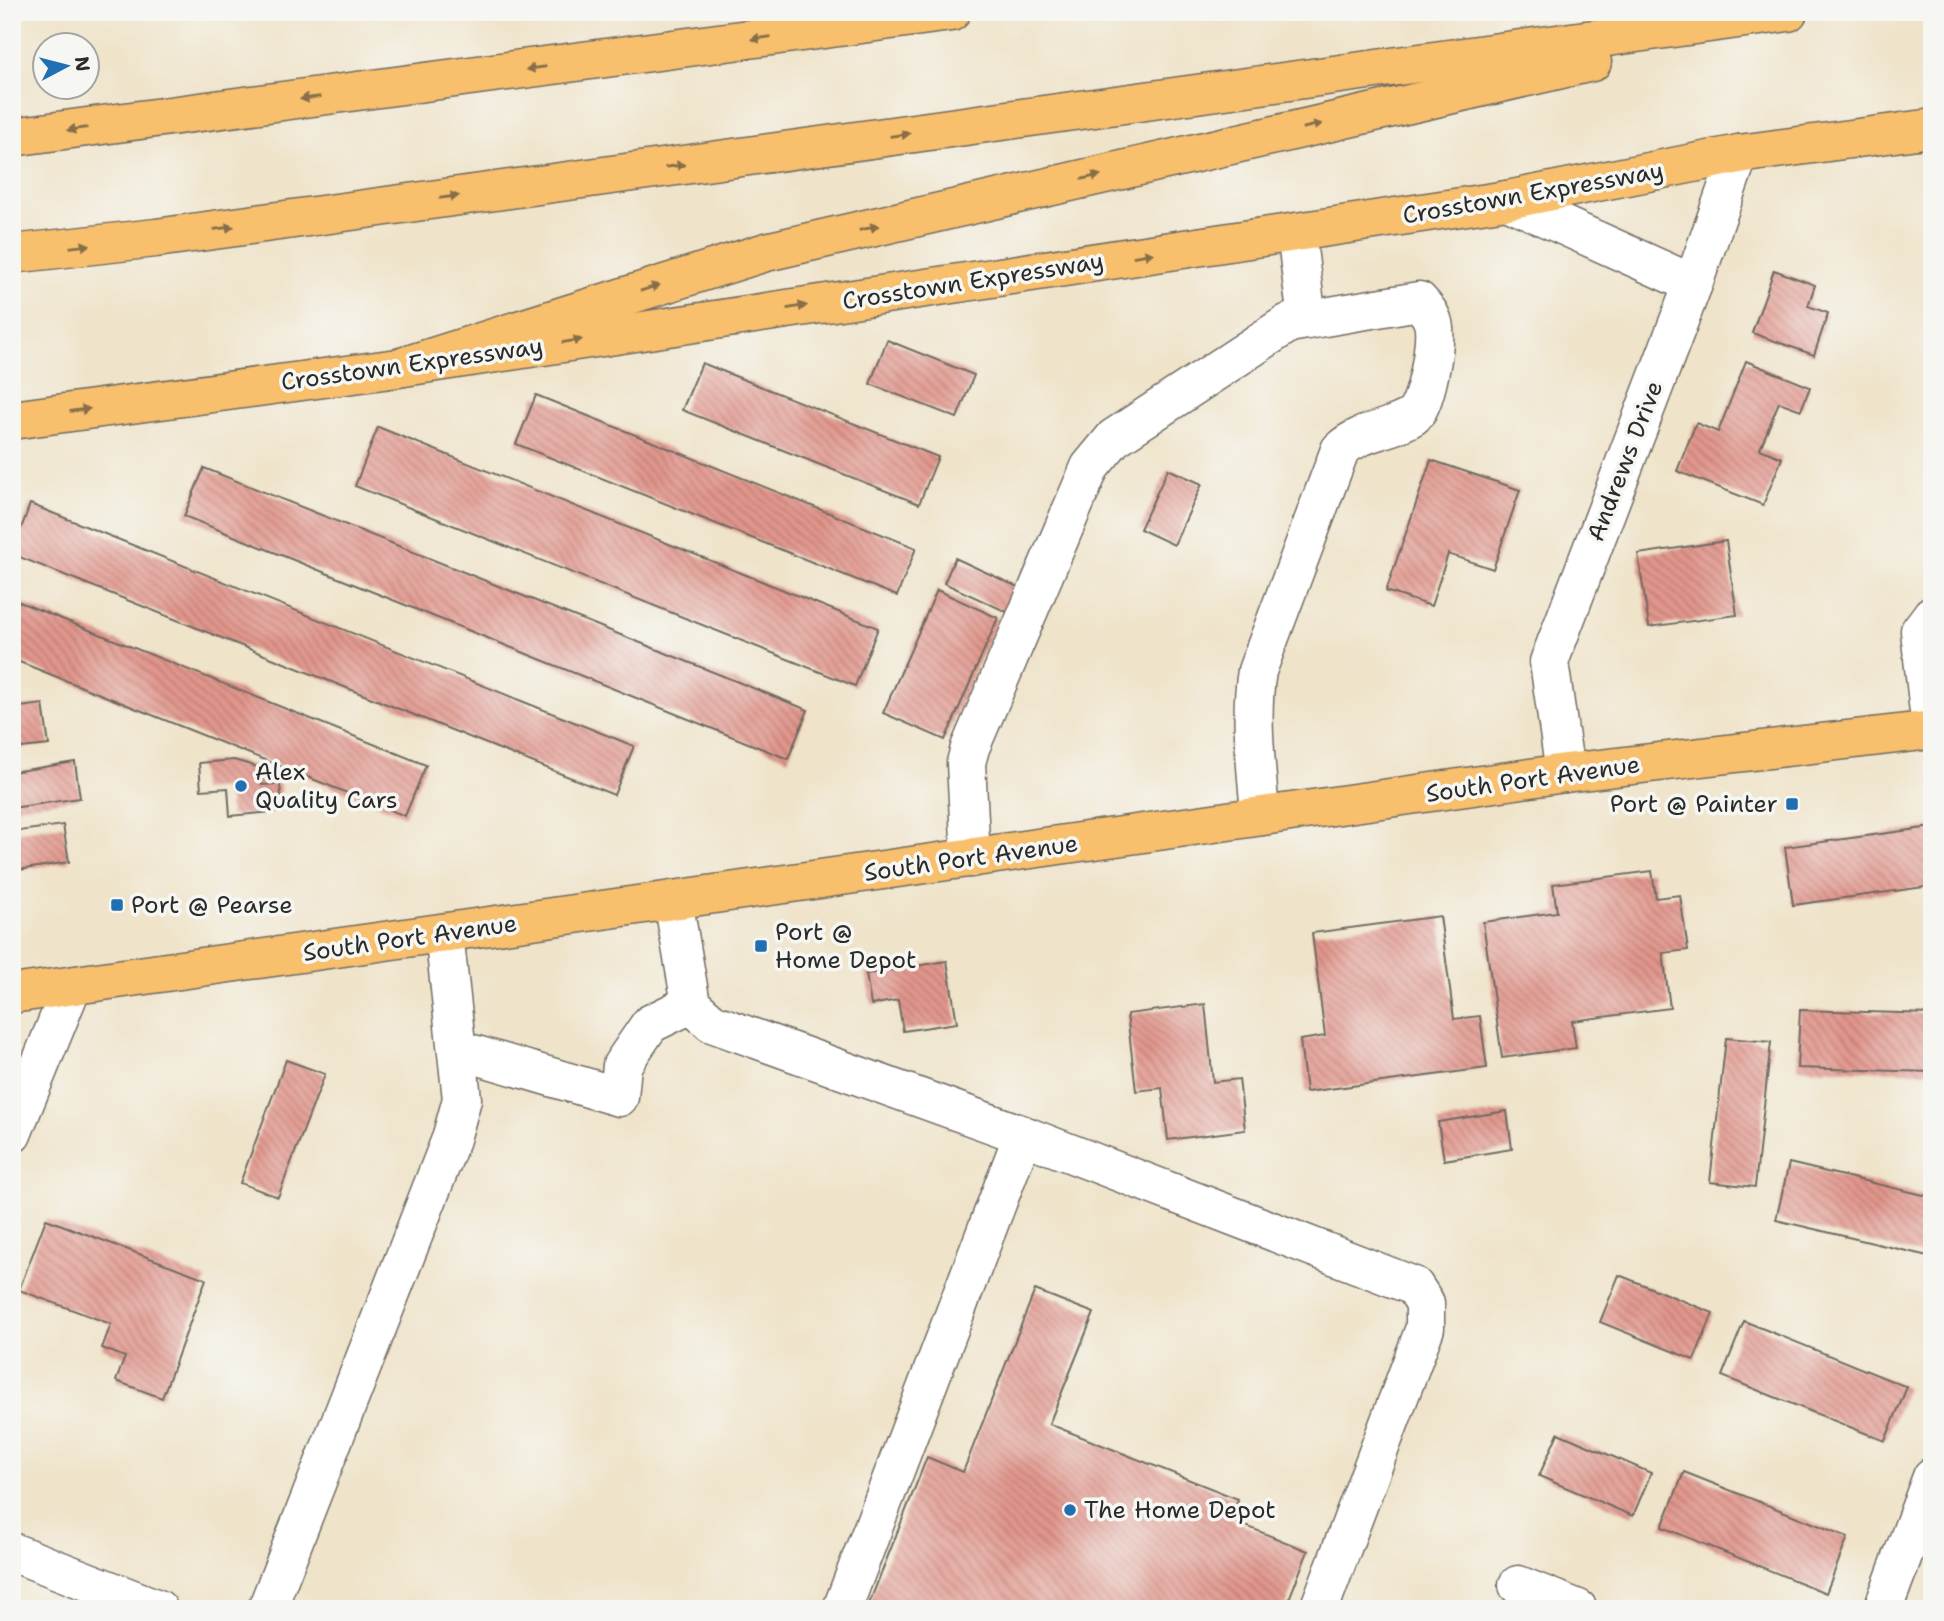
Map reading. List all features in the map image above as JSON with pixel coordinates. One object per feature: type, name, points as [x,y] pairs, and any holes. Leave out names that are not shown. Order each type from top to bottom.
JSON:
[{"type":"main road","points":[[12,137],[951,12]]},
{"type":"main road","points":[[12,254],[156,237],[1788,12]]},
{"type":"main road","points":[[398,368],[766,252],[1808,12]]},
{"type":"main road","name":"Crosstown Expressway","points":[[12,420],[398,368],[1296,233],[1507,200],[1739,155],[1932,128]]},
{"type":"main road","name":"South Port Avenue","points":[[12,995],[1565,773],[1932,730]]},
{"type":"street","name":"Andrews Drive","points":[[1565,773],[1549,662],[1693,284],[1739,155]]},
{"type":"street","points":[[1507,200],[1693,284]]},
{"type":"street","points":[[1296,233],[1307,320]]},
{"type":"street","points":[[971,858],[966,763],[970,748],[1090,467],[1114,438],[1289,323],[1419,301],[1429,311],[1435,337],[1422,406],[1412,416],[1353,438],[1340,450],[1257,671],[1253,692],[1260,816]]},
{"type":"street","points":[[1932,615],[1920,631],[1932,730]]},
{"type":"street","points":[[673,900],[691,1004],[712,1023],[1023,1135],[1414,1286],[1425,1303],[1425,1328],[1319,1609]]},
{"type":"street","points":[[267,1609],[451,1139],[462,1098],[459,1050],[444,933]]},
{"type":"street","points":[[12,1134],[72,986]]},
{"type":"street","points":[[459,1050],[619,1097],[622,1065],[650,1024],[691,1004]]},
{"type":"street","points":[[842,1609],[1023,1135]]},
{"type":"street","points":[[1882,1609],[1918,1558],[1932,1478]]},
{"type":"street","points":[[12,1552],[158,1609]]},
{"type":"street","points":[[1518,1585],[1578,1609]]},
{"type":"building","points":[[1774,270],[1815,285],[1808,306],[1828,313],[1814,355],[1752,333]]},
{"type":"building","points":[[887,340],[974,375],[957,418],[870,384]]},
{"type":"building","points":[[1746,361],[1810,387],[1801,410],[1779,402],[1760,449],[1782,458],[1763,505],[1677,471],[1696,423],[1718,432]]},
{"type":"building","points":[[702,363],[938,457],[919,504],[682,410]]},
{"type":"building","points":[[536,395],[916,548],[897,596],[516,444]]},
{"type":"building","points":[[378,427],[878,628],[855,686],[355,486]]},
{"type":"building","points":[[1431,460],[1520,490],[1493,569],[1448,554],[1431,606],[1386,591]]},
{"type":"building","points":[[204,468],[808,710],[788,759],[184,516]]},
{"type":"building","points":[[1168,469],[1202,484],[1174,545],[1140,529]]},
{"type":"building","points":[[30,504],[634,746],[614,795],[12,554]]},
{"type":"building","points":[[1726,541],[1737,615],[1649,627],[1638,554]]},
{"type":"building","points":[[955,558],[1020,588],[1009,613],[944,583]]},
{"type":"building","points":[[937,590],[998,618],[945,740],[883,713]]},
{"type":"building","points":[[12,599],[426,765],[405,816],[12,659]]},
{"type":"building","points":[[43,704],[49,745],[12,749],[12,708]]},
{"type":"building","name":"Alex Quality Cars","points":[[234,760],[261,768],[262,785],[280,784],[282,811],[230,816],[228,788],[201,790],[199,763]]},
{"type":"building","points":[[75,762],[80,798],[12,808],[12,772]]},
{"type":"building","points":[[63,825],[69,862],[12,871],[12,832]]},
{"type":"building","points":[[1932,827],[1932,886],[1793,905],[1785,847]]},
{"type":"building","points":[[1652,871],[1656,898],[1680,895],[1688,950],[1663,953],[1670,1008],[1572,1021],[1576,1048],[1502,1058],[1483,922],[1557,912],[1553,884]]},
{"type":"building","points":[[1440,916],[1454,1019],[1480,1016],[1487,1068],[1306,1092],[1300,1040],[1325,1036],[1312,933]]},
{"type":"building","points":[[947,961],[957,1023],[903,1031],[898,1000],[871,1005],[866,974]]},
{"type":"building","points":[[1205,1004],[1213,1082],[1239,1079],[1245,1130],[1168,1140],[1162,1088],[1136,1091],[1127,1014]]},
{"type":"building","points":[[1800,1010],[1932,1014],[1932,1072],[1797,1068]]},
{"type":"building","points":[[1726,1038],[1771,1042],[1755,1187],[1710,1182]]},
{"type":"building","points":[[286,1060],[325,1074],[278,1197],[240,1183]]},
{"type":"building","points":[[1507,1111],[1512,1149],[1444,1160],[1438,1122]]},
{"type":"building","points":[[1789,1163],[1932,1197],[1932,1257],[1776,1220]]},
{"type":"building","points":[[46,1219],[206,1279],[162,1398],[116,1381],[125,1357],[102,1348],[111,1324],[19,1290]]},
{"type":"building","points":[[1619,1275],[1713,1313],[1694,1360],[1600,1322]]},
{"type":"building","name":"The Home Depot","points":[[1035,1290],[1094,1313],[1049,1424],[1238,1499],[1231,1520],[1308,1551],[1285,1609],[867,1609],[927,1457],[963,1472]]},
{"type":"building","points":[[1744,1321],[1907,1387],[1885,1441],[1722,1376]]},
{"type":"building","points":[[1558,1433],[1651,1473],[1633,1516],[1539,1476]]},
{"type":"building","points":[[1684,1472],[1848,1537],[1826,1593],[1662,1527]]},
{"type":"place","name":"Alex Quality Cars","points":[[241,786]]},
{"type":"place","name":"Port @ Painter","points":[[1792,804]]},
{"type":"place","name":"Port @ Pearse","points":[[117,905]]},
{"type":"place","name":"Port @ Home Depot","points":[[761,946]]},
{"type":"place","name":"The Home Depot","points":[[1070,1510]]}]
